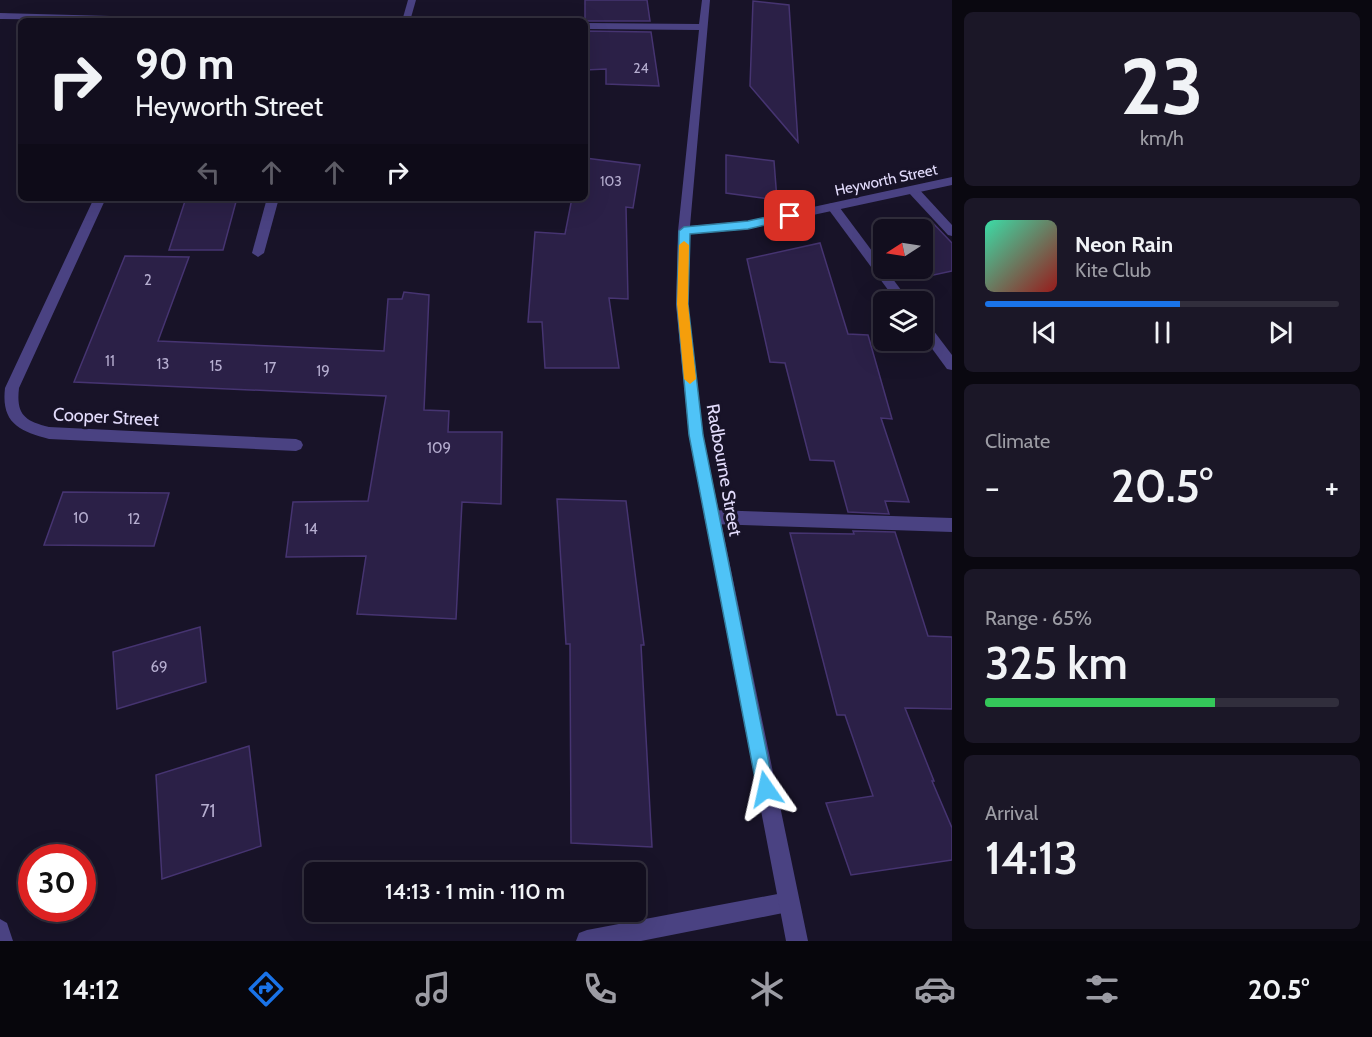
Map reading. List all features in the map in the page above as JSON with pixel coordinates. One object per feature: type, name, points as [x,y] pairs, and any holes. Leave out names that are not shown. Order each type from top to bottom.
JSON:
[{"type":"street","points":[[407,18],[412,0]]},
{"type":"street","name":"Radbourne Street","points":[[706,0],[684,231],[682,304],[696,435],[797,941]]},
{"type":"street","points":[[0,15],[92,18]]},
{"type":"street","points":[[588,26],[704,27]]},
{"type":"street","name":"Heyworth Street","points":[[684,231],[748,225],[952,181]]},
{"type":"street","points":[[913,190],[952,232]]},
{"type":"street","name":"Cooper Street","points":[[99,201],[12,388],[10,408],[18,421],[33,430],[50,433],[296,445]]},
{"type":"street","points":[[258,252],[272,201]]},
{"type":"street","points":[[833,207],[896,291]]},
{"type":"street","points":[[933,339],[952,364]]},
{"type":"street","points":[[712,517],[952,525]]},
{"type":"street","points":[[587,941],[788,902]]},
{"type":"street","points":[[0,930],[2,941]]},
{"type":"building","points":[[585,0],[647,0],[650,21],[588,21],[588,18],[585,18]]},
{"type":"building","points":[[753,1],[789,5],[798,142],[750,86]]},
{"type":"building","points":[[588,31],[651,32],[659,86],[606,84],[606,69],[588,70]]},
{"type":"building","points":[[726,155],[774,161],[777,200],[726,193]]},
{"type":"building","points":[[588,158],[640,165],[633,208],[626,207],[628,299],[609,298],[619,368],[545,368],[542,322],[528,322],[535,232],[565,234],[571,201],[588,201]]},
{"type":"building","points":[[185,201],[236,201],[223,250],[169,250]]},
{"type":"building","points":[[933,223],[952,243],[952,271],[933,275]]},
{"type":"building","points":[[820,243],[848,334],[868,335],[892,419],[881,418],[909,502],[885,501],[889,514],[848,512],[834,461],[810,460],[785,363],[770,362],[747,259]]},
{"type":"building","points":[[125,256],[189,257],[158,341],[384,351],[388,299],[402,299],[404,292],[429,295],[424,410],[449,411],[448,432],[502,432],[501,504],[462,502],[456,619],[357,614],[366,556],[286,557],[293,502],[368,501],[386,396],[74,382]]},
{"type":"building","points":[[63,492],[169,493],[154,546],[44,545]]},
{"type":"building","points":[[557,499],[626,501],[644,645],[641,645],[652,847],[571,843],[570,644],[566,644]]},
{"type":"building","points":[[853,531],[895,532],[928,636],[952,637],[952,709],[905,708],[952,828],[952,860],[851,875],[826,803],[873,796],[845,715],[837,715],[790,533],[854,534]]},
{"type":"building","points":[[200,627],[206,682],[117,709],[113,652]]},
{"type":"building","points":[[249,746],[261,846],[162,879],[156,775]]},
{"type":"slow traffic","points":[[684,245],[682,304],[690,379]]},
{"type":"route","points":[[766,789],[696,435],[682,304],[684,231],[748,225],[790,216]]}]
